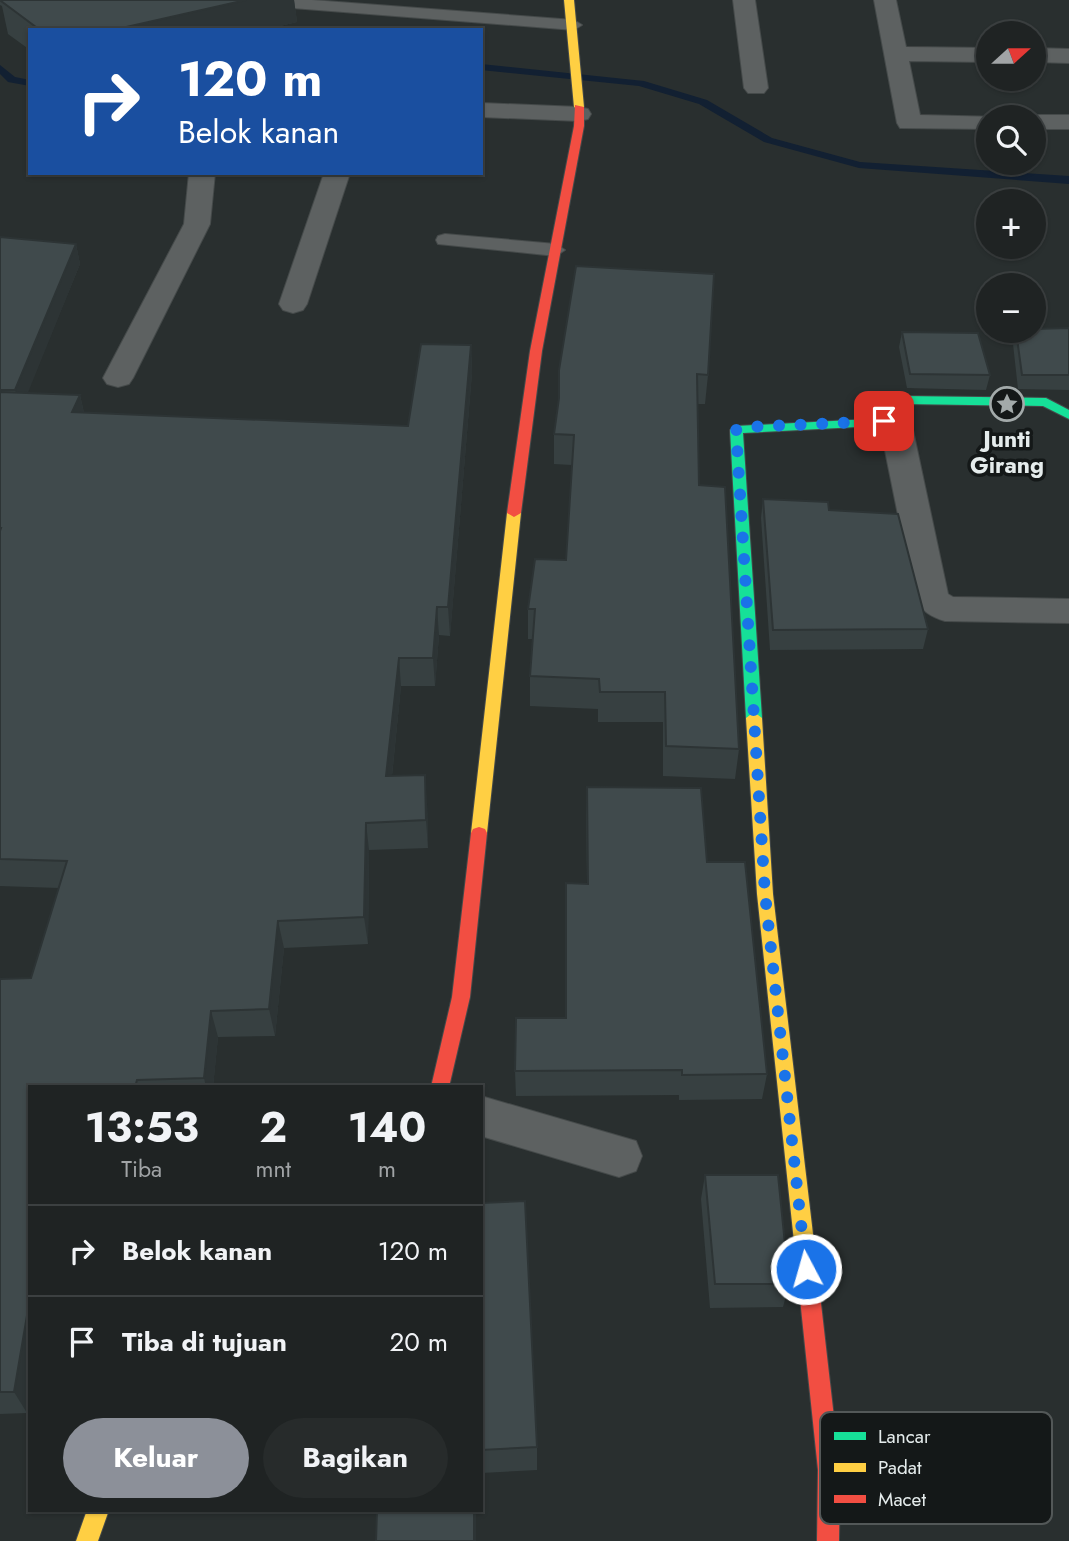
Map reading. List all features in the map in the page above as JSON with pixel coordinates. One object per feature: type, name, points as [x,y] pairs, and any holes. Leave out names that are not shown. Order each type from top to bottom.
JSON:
[{"type":"street","points":[[441,1085],[461,997],[517,487],[536,351],[579,114],[579,83],[569,0]]},
{"type":"street","points":[[744,0],[755,88]]},
{"type":"street","points":[[885,0],[909,123],[976,122]]},
{"type":"street","points":[[896,54],[976,55]]},
{"type":"street","points":[[1046,55],[1069,56]]},
{"type":"street","points":[[483,110],[579,114]]},
{"type":"street","points":[[1046,122],[1069,122]]},
{"type":"street","points":[[118,378],[197,224],[202,175]]},
{"type":"street","points":[[293,304],[336,175]]},
{"type":"street","points":[[1069,415],[1046,402],[903,400],[895,404],[895,421],[932,599],[945,609],[1069,611]]},
{"type":"street","points":[[823,1412],[765,894],[736,430],[747,427],[895,421]]},
{"type":"street","points":[[483,1117],[619,1156]]},
{"type":"street","points":[[87,1541],[97,1512]]},
{"type":"lane","points":[[254,0],[573,25]]},
{"type":"lane","points":[[445,240],[556,250]]},
{"type":"building","points":[[246,0],[122,28],[37,28],[1,1]]},
{"type":"building","points":[[0,237],[76,244],[15,390],[0,390]]},
{"type":"building","points":[[576,266],[714,274],[708,375],[697,374],[699,485],[725,487],[739,749],[666,746],[665,692],[600,692],[599,679],[530,676],[535,609],[528,609],[535,559],[566,560],[574,435],[554,434],[559,398],[559,370]]},
{"type":"building","points":[[1069,328],[1069,375],[1022,375],[1018,343],[1046,343],[1046,329]]},
{"type":"building","points":[[902,332],[976,333],[976,343],[981,343],[990,375],[910,374]]},
{"type":"building","points":[[421,344],[471,345],[448,607],[437,607],[433,658],[399,658],[386,776],[425,775],[426,820],[366,823],[364,917],[278,921],[269,1009],[211,1011],[204,1078],[137,1080],[136,1085],[28,1085],[28,1310],[14,1392],[0,1392],[0,979],[31,978],[67,861],[0,859],[0,392],[80,395],[72,412],[408,426]]},
{"type":"building","points":[[763,499],[828,502],[829,510],[898,514],[928,629],[773,630]]},
{"type":"building","points":[[587,787],[701,788],[707,862],[745,862],[767,1074],[682,1075],[682,1070],[515,1071],[516,1018],[566,1018],[566,883],[588,884]]},
{"type":"building","points":[[705,1175],[778,1175],[789,1284],[715,1284]]},
{"type":"building","points":[[525,1201],[537,1447],[483,1450],[483,1203]]},
{"type":"building","points":[[377,1512],[474,1512],[474,1541],[376,1541]]},
{"type":"waterway","points":[[483,67],[640,83],[703,102],[768,140],[859,165],[1069,180]]},
{"type":"waterway","points":[[0,68],[12,80],[28,83]]},
{"type":"traffic: fast","points":[[754,718],[736,430],[895,421],[895,404],[903,400],[1046,402],[1069,415]]},
{"type":"traffic: slow","points":[[569,0],[579,107]]},
{"type":"traffic: slow","points":[[479,833],[514,513]]},
{"type":"traffic: slow","points":[[754,718],[765,894],[805,1251]]},
{"type":"traffic: slow","points":[[87,1541],[97,1512]]},
{"type":"traffic: jam","points":[[514,513],[536,351],[579,126],[579,107]]},
{"type":"traffic: jam","points":[[440,1085],[461,997],[479,833]]},
{"type":"traffic: jam","points":[[805,1251],[823,1412]]},
{"type":"traffic: jam","points":[[828,1524],[828,1541]]},
{"type":"place","name":"Junti Girang","points":[[1007,404]]},
{"type":"route","points":[[806,1269],[765,894],[736,430],[747,427],[884,421]]}]
